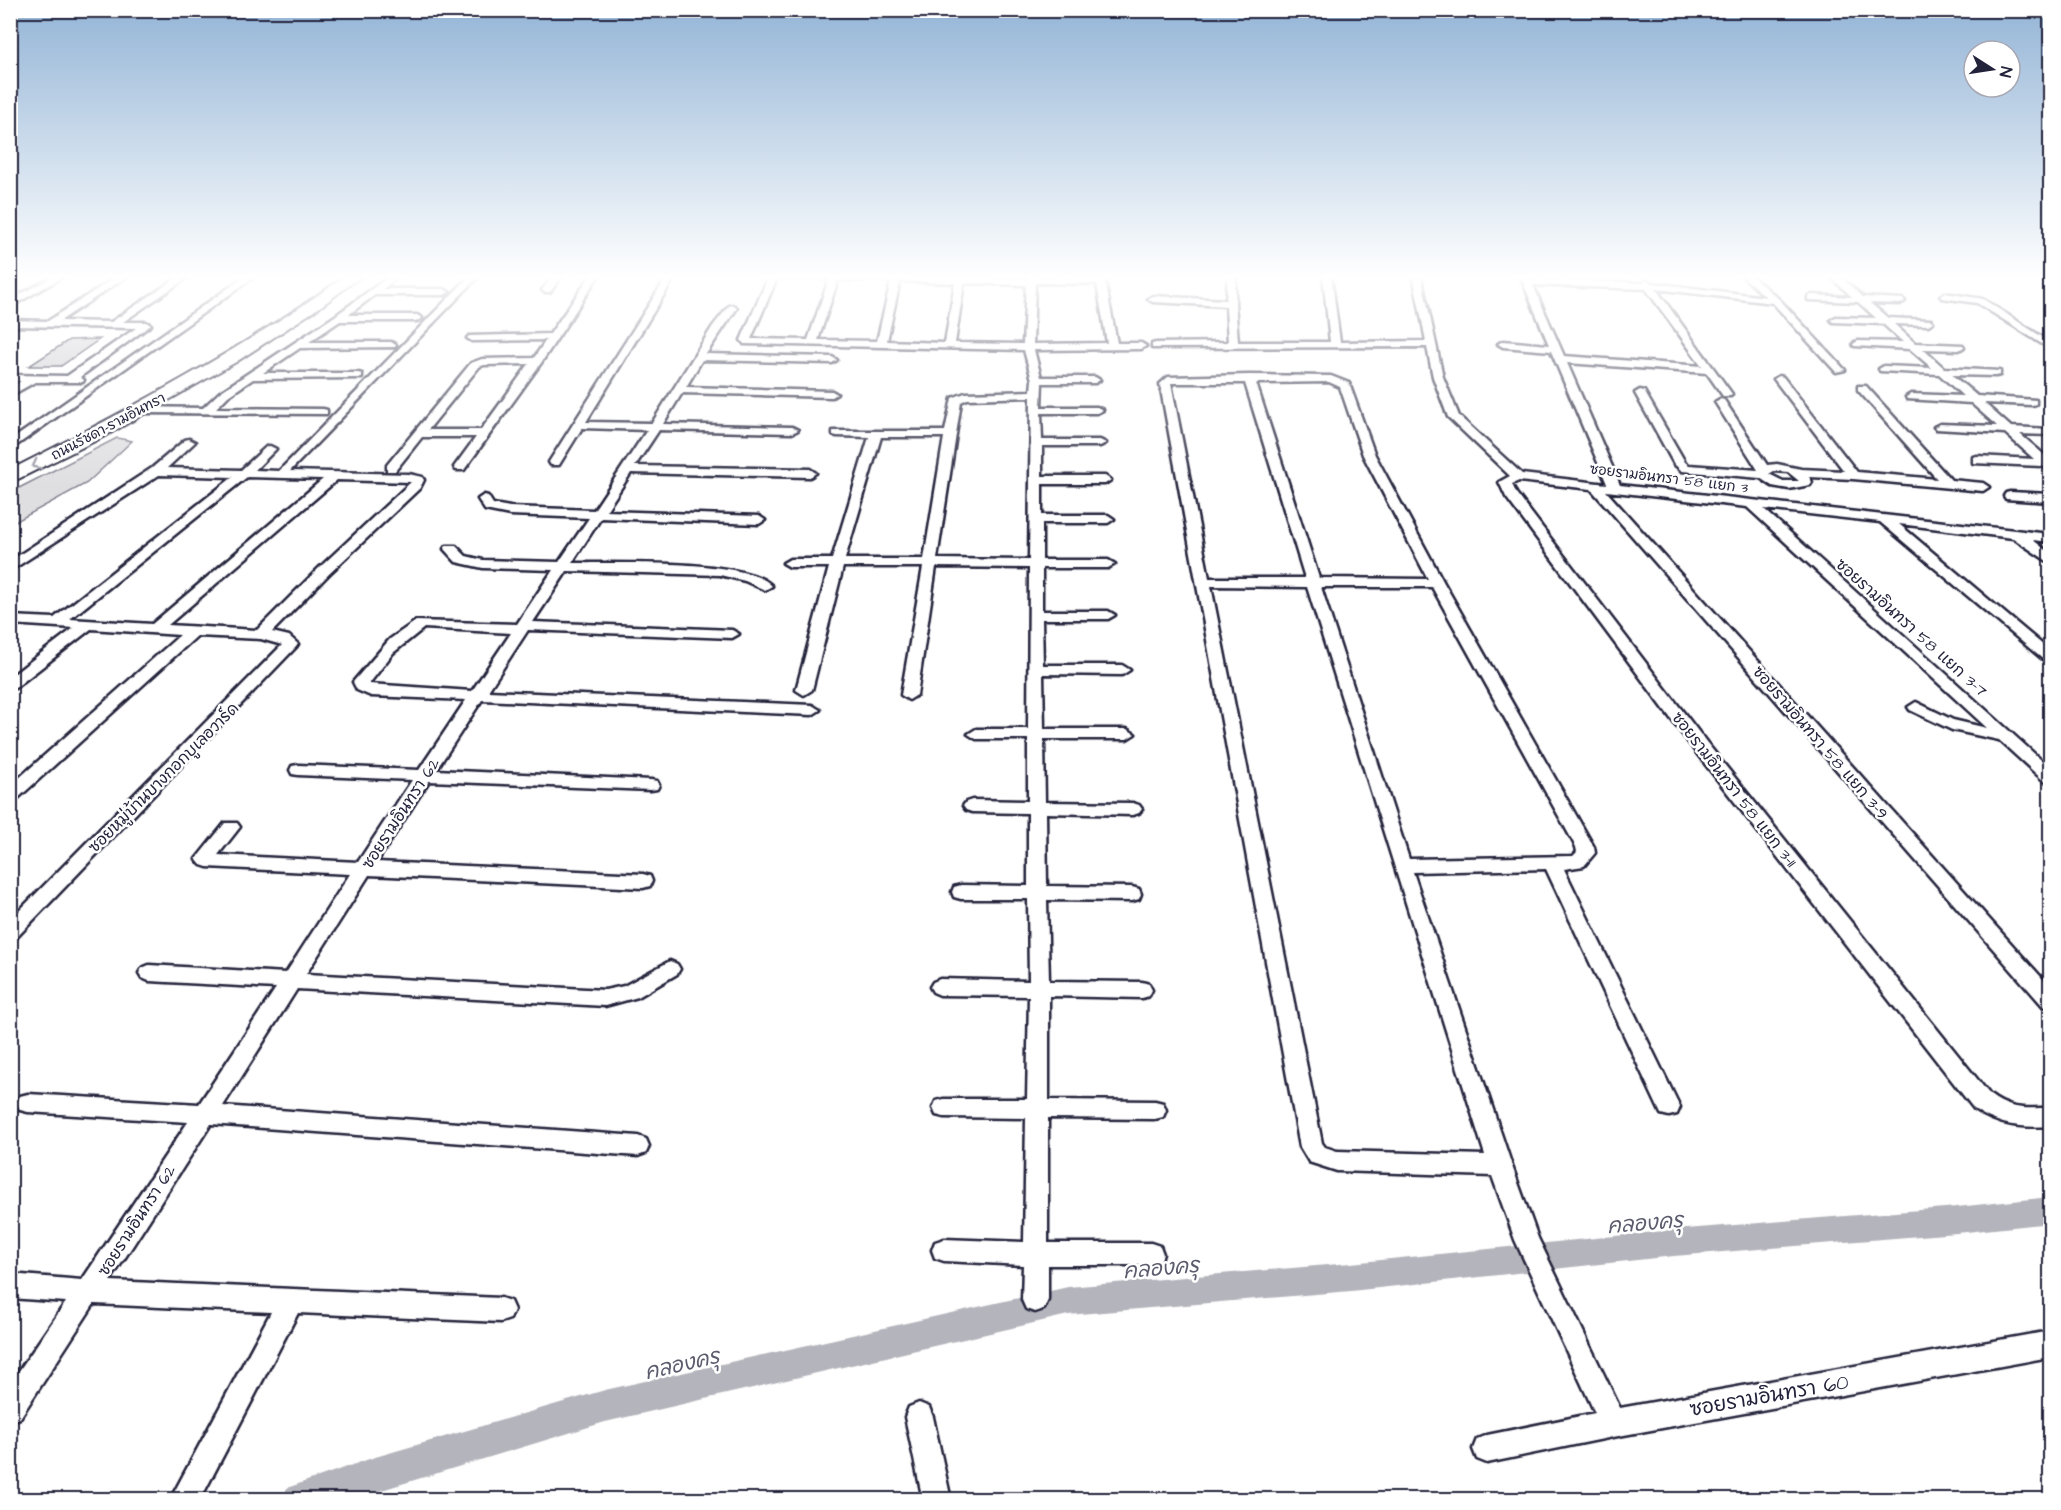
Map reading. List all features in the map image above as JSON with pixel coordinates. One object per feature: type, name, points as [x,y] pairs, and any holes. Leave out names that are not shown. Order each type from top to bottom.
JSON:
[{"type":"main road","name":"ถนนรัชดา-รามอินทรา","points":[[10,478],[139,410],[251,345]]},
{"type":"main road","name":"ถนนรัชดา-รามอินทรา","points":[[10,460],[72,428]]},
{"type":"street","points":[[70,379],[118,345]]},
{"type":"street","points":[[10,447],[152,345]]},
{"type":"street","points":[[206,411],[224,394],[296,345]]},
{"type":"street","points":[[284,470],[407,345]]},
{"type":"street","points":[[460,467],[547,345]]},
{"type":"street","points":[[555,462],[628,345]]},
{"type":"street","name":"ซอยรามอินทรา 62","points":[[10,1408],[89,1292],[364,867],[628,469],[707,345]]},
{"type":"street","points":[[986,345],[1073,345]]},
{"type":"street","points":[[1126,345],[1141,346]]},
{"type":"street","points":[[1156,346],[1177,345]]},
{"type":"street","points":[[1432,345],[1438,377],[1454,417],[1518,477]]},
{"type":"street","points":[[1522,345],[1554,348],[1614,486]]},
{"type":"street","points":[[1692,345],[1709,370],[1764,473],[1779,484],[1787,507]]},
{"type":"street","points":[[1817,345],[1840,370]]},
{"type":"street","points":[[1915,345],[2049,464]]},
{"type":"street","points":[[1925,345],[1959,347]]},
{"type":"street","points":[[1028,346],[1036,395],[1037,480],[1035,669],[1039,990],[1035,1300]]},
{"type":"street","points":[[699,357],[832,360]]},
{"type":"street","points":[[1559,359],[1709,370]]},
{"type":"street","points":[[391,468],[475,364],[537,361]]},
{"type":"street","points":[[1884,369],[1996,373]]},
{"type":"street","points":[[251,376],[358,376]]},
{"type":"street","points":[[10,378],[103,381]]},
{"type":"street","points":[[1249,378],[1402,866],[1500,1166],[1527,1240],[1613,1423]]},
{"type":"street","points":[[10,393],[33,379]]},
{"type":"street","points":[[1402,866],[1578,862],[1586,853],[1585,847],[1437,583],[1369,455],[1345,385],[1330,379],[1170,380],[1165,384],[1311,1147],[1317,1155],[1337,1161],[1500,1166]]},
{"type":"street","points":[[1779,379],[1853,474]]},
{"type":"street","points":[[909,695],[955,403],[958,398],[965,396],[1036,395],[1095,380]]},
{"type":"street","points":[[1863,388],[1948,484]]},
{"type":"street","points":[[678,390],[832,394]]},
{"type":"street","points":[[1640,393],[1680,464],[1686,468],[1764,473],[1779,467],[1800,479],[1809,509]]},
{"type":"street","points":[[1036,395],[1097,410]]},
{"type":"street","points":[[1911,397],[2032,402]]},
{"type":"street","points":[[139,410],[323,412]]},
{"type":"street","points":[[579,425],[792,430]]},
{"type":"street","points":[[1940,427],[2050,432]]},
{"type":"street","points":[[419,434],[485,433]]},
{"type":"street","points":[[837,433],[951,435]]},
{"type":"street","points":[[804,690],[837,564],[876,434]]},
{"type":"street","points":[[10,567],[156,471],[189,442]]},
{"type":"street","points":[[1035,443],[1100,443]]},
{"type":"street","points":[[58,622],[246,472],[270,449]]},
{"type":"street","points":[[1977,460],[2049,464]]},
{"type":"street","points":[[628,469],[810,473]]},
{"type":"street","points":[[156,471],[409,478],[418,482],[324,571],[261,635]]},
{"type":"street","points":[[1779,484],[1800,479],[1853,474],[1983,487]]},
{"type":"street","points":[[156,628],[334,475]]},
{"type":"street","name":"ซอยรามอินทรา 58 แยก 3","points":[[1518,477],[1614,486],[2050,538]]},
{"type":"street","name":"ซอยรามอินทรา 58 แยก 3-11","points":[[1518,477],[1507,479],[1505,485],[1523,511],[1709,756],[1982,1102],[1994,1112],[2012,1118],[2050,1116]]},
{"type":"street","points":[[1037,480],[1106,480]]},
{"type":"street","name":"ซอยรามอินทรา 58 แยก 3-9","points":[[1593,484],[2050,1000]]},
{"type":"street","points":[[2010,496],[2050,498]]},
{"type":"street","points":[[484,499],[489,507],[510,511],[759,520]]},
{"type":"street","name":"ซอยรามอินทรา 58 แยก 3-7","points":[[1750,502],[2050,777]]},
{"type":"street","points":[[1036,519],[1108,519]]},
{"type":"street","points":[[1884,519],[2050,658]]},
{"type":"street","points":[[2017,534],[2050,559]]},
{"type":"street","points":[[451,549],[461,559],[469,562],[561,568],[720,571],[750,578],[765,586]]},
{"type":"street","points":[[790,563],[1108,564]]},
{"type":"street","points":[[1203,582],[1437,583]]},
{"type":"street","points":[[1035,615],[1108,615]]},
{"type":"street","name":"ซอยหมู่บ้านบางกอกบูเลอวาร์ด","points":[[10,620],[261,635],[284,639],[291,644],[10,932]]},
{"type":"street","points":[[10,686],[89,624]]},
{"type":"street","points":[[732,634],[421,624],[410,629],[361,682],[362,687],[371,691],[812,710]]},
{"type":"street","points":[[10,796],[193,631]]},
{"type":"street","points":[[1035,669],[1122,670]]},
{"type":"street","points":[[1916,707],[1940,722],[1957,729],[1979,734],[2004,735]]},
{"type":"street","points":[[976,734],[1126,734]]},
{"type":"street","points":[[298,770],[651,785]]},
{"type":"street","points":[[972,806],[1133,809]]},
{"type":"street","points":[[231,827],[205,859],[207,861],[644,881]]},
{"type":"street","points":[[1552,863],[1669,1107]]},
{"type":"street","points":[[961,892],[1132,894]]},
{"type":"street","points":[[149,973],[605,998],[630,993],[670,969]]},
{"type":"street","points":[[940,987],[1142,990]]},
{"type":"street","points":[[28,1104],[204,1114],[638,1146]]},
{"type":"street","points":[[944,1108],[1155,1110]]},
{"type":"street","points":[[944,1250],[1036,1254],[1150,1254]]},
{"type":"street","points":[[10,1286],[89,1292],[501,1310]]},
{"type":"street","points":[[185,1498],[291,1301]]},
{"type":"street","name":"ซอยรามอินทรา 60","points":[[1487,1449],[1613,1423],[2050,1344]]},
{"type":"street","points":[[918,1417],[937,1500]]},
{"type":"shaded area","points":[[117,438],[132,441],[87,483],[11,524],[11,492]]},
{"type":"building","points":[[61,345],[91,345],[61,366],[29,366]]},
{"type":"waterway","name":"คลองครุ","points":[[299,1500],[372,1475],[605,1406],[1068,1301],[1351,1277],[1674,1243],[1957,1220],[2050,1210]]}]
